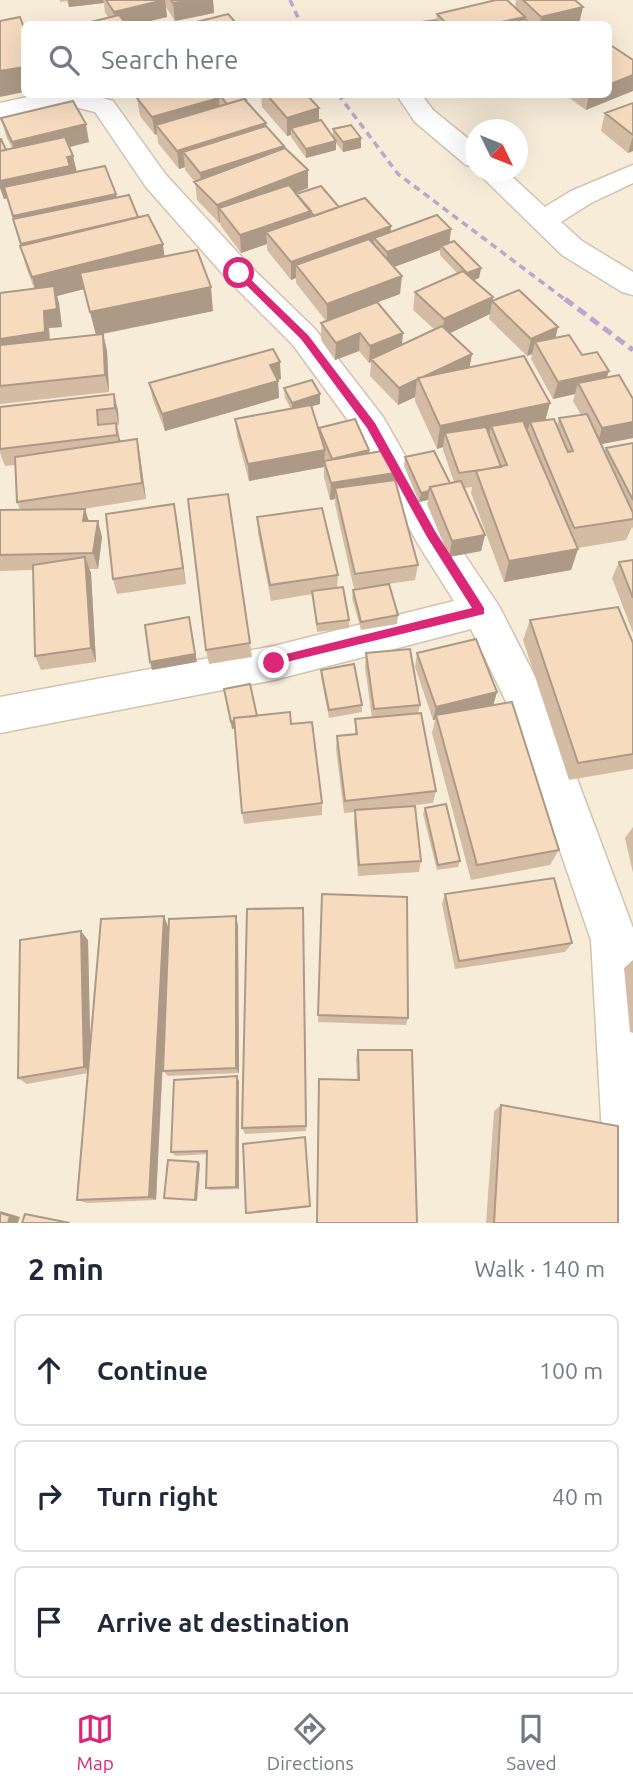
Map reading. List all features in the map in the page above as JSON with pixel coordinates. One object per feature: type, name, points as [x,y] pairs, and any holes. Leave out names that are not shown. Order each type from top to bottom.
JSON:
[{"type":"street","points":[[0,111],[61,98]]},
{"type":"street","points":[[70,98],[104,106],[156,181],[239,273],[304,337],[371,426],[431,534],[480,611],[534,718],[614,940],[633,1206]]},
{"type":"street","points":[[411,98],[424,116],[465,151]]},
{"type":"street","points":[[544,220],[581,197],[633,173]]},
{"type":"street","points":[[502,182],[572,248],[633,285]]},
{"type":"street","points":[[0,715],[274,663],[480,611]]},
{"type":"shaded area","points":[[0,0],[633,0],[633,1223],[0,1223]]},
{"type":"building","points":[[106,0],[164,0],[114,12]]},
{"type":"building","points":[[496,0],[507,0],[525,17],[506,21],[444,21],[437,14]]},
{"type":"building","points":[[523,0],[575,0],[583,7],[541,17]]},
{"type":"building","points":[[228,14],[234,21],[200,21]]},
{"type":"building","points":[[119,15],[124,21],[94,21]]},
{"type":"building","points":[[20,17],[21,68],[0,71],[0,21]]},
{"type":"building","points":[[612,46],[633,60],[633,75],[612,83]]},
{"type":"building","points":[[137,98],[219,98],[152,117]]},
{"type":"building","points":[[222,98],[244,98],[247,101],[244,99],[227,104]]},
{"type":"building","points":[[270,98],[310,98],[319,108],[287,118]]},
{"type":"building","points":[[244,99],[266,123],[177,151],[156,125]]},
{"type":"building","points":[[73,101],[86,124],[12,142],[1,118]]},
{"type":"building","points":[[633,103],[633,135],[605,113]]},
{"type":"building","points":[[321,120],[336,141],[306,149],[291,128]]},
{"type":"building","points":[[351,125],[361,138],[343,142],[333,129]]},
{"type":"building","points":[[266,126],[284,146],[200,173],[183,152]]},
{"type":"building","points":[[65,137],[73,156],[67,157],[70,166],[0,181],[0,151]]},
{"type":"building","points":[[1,139],[6,150],[0,151]]},
{"type":"building","points":[[285,148],[308,170],[217,205],[194,182]]},
{"type":"building","points":[[105,166],[116,194],[13,216],[4,187]]},
{"type":"building","points":[[289,185],[311,211],[240,235],[219,208]]},
{"type":"building","points":[[321,186],[339,207],[314,216],[296,194]]},
{"type":"building","points":[[129,195],[138,217],[21,244],[13,219]]},
{"type":"building","points":[[365,198],[391,226],[291,262],[266,232]]},
{"type":"building","points":[[148,215],[163,244],[32,277],[20,246]]},
{"type":"building","points":[[437,215],[451,229],[387,252],[374,238]]},
{"type":"building","points":[[369,239],[402,276],[327,304],[296,265]]},
{"type":"building","points":[[454,241],[481,268],[467,273],[441,246]]},
{"type":"building","points":[[197,250],[211,287],[90,312],[80,273]]},
{"type":"building","points":[[463,271],[493,297],[444,319],[415,292]]},
{"type":"building","points":[[54,286],[57,309],[44,311],[45,332],[0,339],[0,293]]},
{"type":"building","points":[[519,290],[558,327],[531,339],[492,301]]},
{"type":"building","points":[[377,302],[403,333],[370,346],[360,333],[336,343],[321,323]]},
{"type":"building","points":[[442,326],[472,354],[399,388],[371,359]]},
{"type":"building","points":[[103,334],[105,375],[0,386],[0,345]]},
{"type":"building","points":[[569,335],[582,355],[597,352],[609,371],[558,382],[535,342]]},
{"type":"building","points":[[273,349],[280,362],[270,365],[278,381],[162,414],[149,383]]},
{"type":"building","points":[[524,356],[550,403],[440,426],[418,378]]},
{"type":"building","points":[[619,375],[633,399],[633,422],[602,428],[578,383]]},
{"type":"building","points":[[312,380],[320,394],[292,403],[284,388]]},
{"type":"building","points":[[114,394],[115,408],[97,410],[98,425],[116,423],[117,435],[0,449],[0,407]]},
{"type":"building","points":[[311,405],[325,450],[248,464],[235,419]]},
{"type":"building","points":[[587,414],[633,513],[633,519],[574,528],[530,422],[554,419],[568,452],[573,451],[559,418]]},
{"type":"building","points":[[355,419],[369,450],[332,459],[319,428]]},
{"type":"building","points":[[523,421],[578,549],[509,561],[476,471],[507,465],[491,426]]},
{"type":"building","points":[[486,427],[501,467],[459,473],[445,433]]},
{"type":"building","points":[[137,439],[142,483],[17,502],[15,457]]},
{"type":"building","points":[[633,443],[633,500],[606,448]]},
{"type":"building","points":[[388,450],[395,473],[331,483],[324,461]]},
{"type":"building","points":[[434,451],[450,483],[430,487],[429,491],[421,493],[405,457]]},
{"type":"building","points":[[395,480],[418,565],[355,574],[335,488]]},
{"type":"building","points":[[461,481],[485,535],[452,541],[430,487]]},
{"type":"building","points":[[228,494],[250,643],[206,650],[188,499]]},
{"type":"building","points":[[174,504],[183,568],[113,579],[106,514]]},
{"type":"building","points":[[322,508],[338,575],[270,585],[257,517]]},
{"type":"building","points":[[85,509],[83,521],[98,521],[93,553],[0,555],[0,510]]},
{"type":"building","points":[[85,557],[91,648],[35,656],[33,565]]},
{"type":"building","points":[[633,560],[633,598],[619,562]]},
{"type":"building","points":[[389,584],[398,615],[361,622],[353,590]]},
{"type":"building","points":[[343,587],[349,620],[317,624],[312,591]]},
{"type":"building","points":[[618,607],[633,643],[633,754],[578,763],[530,620]]},
{"type":"building","points":[[189,617],[195,654],[150,662],[145,625]]},
{"type":"building","points":[[476,639],[497,692],[436,707],[417,653]]},
{"type":"building","points":[[410,649],[420,705],[374,709],[366,653]]},
{"type":"building","points":[[354,664],[362,705],[329,710],[321,670]]},
{"type":"building","points":[[250,684],[257,716],[234,718],[231,722],[224,689]]},
{"type":"building","points":[[512,702],[559,850],[477,865],[436,715]]},
{"type":"building","points":[[290,712],[291,724],[312,722],[322,803],[242,813],[234,718]]},
{"type":"building","points":[[421,713],[436,791],[345,801],[337,736],[357,734],[355,719]]},
{"type":"building","points":[[446,804],[460,861],[438,865],[425,808]]},
{"type":"building","points":[[415,806],[421,861],[359,865],[355,810]]},
{"type":"building","points":[[554,878],[572,943],[459,961],[445,894]]},
{"type":"building","points":[[322,894],[407,897],[408,1018],[318,1015]]},
{"type":"building","points":[[303,908],[306,1126],[242,1128],[247,909]]},
{"type":"building","points":[[164,916],[149,1197],[77,1200],[101,919]]},
{"type":"building","points":[[236,916],[236,1068],[163,1071],[169,919]]},
{"type":"building","points":[[81,931],[84,1067],[18,1078],[20,940]]},
{"type":"building","points":[[358,1050],[412,1050],[417,1223],[317,1223],[319,1079],[359,1080]]},
{"type":"building","points":[[237,1076],[236,1187],[206,1188],[207,1151],[171,1152],[174,1080]]},
{"type":"building","points":[[501,1105],[618,1126],[618,1223],[494,1223]]},
{"type":"building","points":[[305,1137],[310,1206],[246,1213],[243,1144]]},
{"type":"building","points":[[168,1160],[198,1162],[195,1200],[164,1198]]},
{"type":"building","points":[[0,1213],[10,1216],[8,1223],[0,1223]]},
{"type":"building","points":[[25,1214],[70,1223],[22,1223]]},
{"type":"railway","points":[[290,0],[300,21]]},
{"type":"railway","points":[[341,98],[398,174],[567,301]]},
{"type":"railway","points":[[565,299],[633,350]]},
{"type":"route","points":[[239,273],[304,337],[371,426],[431,534],[480,611],[274,663]]}]
